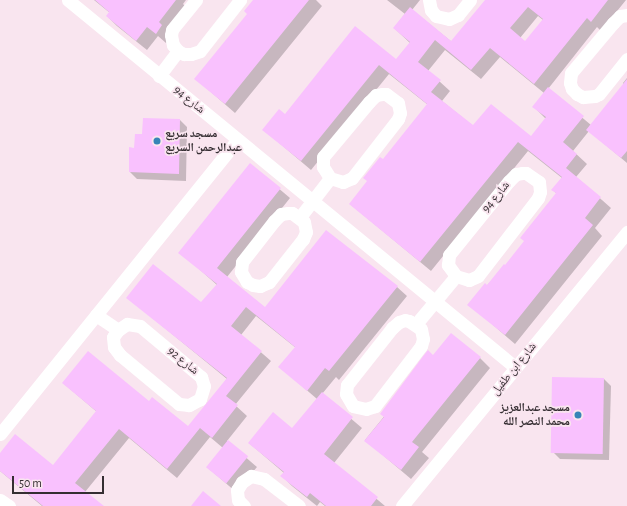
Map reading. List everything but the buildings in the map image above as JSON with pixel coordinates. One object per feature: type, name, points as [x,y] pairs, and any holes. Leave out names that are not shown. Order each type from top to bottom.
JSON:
[{"type":"street","name":"شارع 94","points":[[68,0],[515,367]]},
{"type":"street","points":[[196,0],[172,30],[171,40],[178,51],[191,54],[200,51],[240,0]]},
{"type":"street","points":[[428,0],[431,10],[436,16],[449,19],[458,15],[470,0]]},
{"type":"street","points":[[627,14],[620,16],[613,23],[570,73],[570,83],[572,89],[583,97],[595,96],[599,94],[627,59]]},
{"type":"street","points":[[159,76],[178,51]]},
{"type":"street","points":[[386,94],[394,98],[400,106],[398,119],[352,178],[343,182],[330,178],[323,167],[323,158],[376,95],[386,94]]},
{"type":"street","points":[[0,434],[237,140]]},
{"type":"street","name":"شارع 94","points":[[526,173],[534,177],[540,186],[538,198],[478,276],[469,280],[456,276],[448,265],[449,255],[516,174],[526,173]]},
{"type":"street","points":[[300,218],[330,178]]},
{"type":"street","points":[[288,213],[300,218],[306,226],[304,239],[269,282],[260,286],[247,282],[241,272],[242,262],[274,221],[281,214],[288,213]]},
{"type":"street","name":"شارع ابن طفيل","points":[[402,506],[627,232]]},
{"type":"street","points":[[416,324],[456,276]]},
{"type":"street","points":[[96,315],[118,330]]},
{"type":"street","points":[[409,320],[416,324],[423,333],[421,346],[375,406],[360,409],[353,406],[346,394],[347,385],[399,322],[409,320]]},
{"type":"street","name":"شارع 92","points":[[127,324],[140,326],[201,377],[204,386],[200,398],[188,405],[179,404],[120,355],[114,347],[113,337],[118,330],[127,324]]},
{"type":"street","points":[[244,506],[238,500],[238,490],[242,482],[251,476],[264,479],[298,506]]},
{"type":"street","points":[[0,500],[9,506]]},
{"type":"place","name":"مسجد سريع عبدالرحمن السريع","points":[[157,141]]},
{"type":"place","name":"مسجد عبدالعزيز محمد النصر الله","points":[[578,415]]}]
